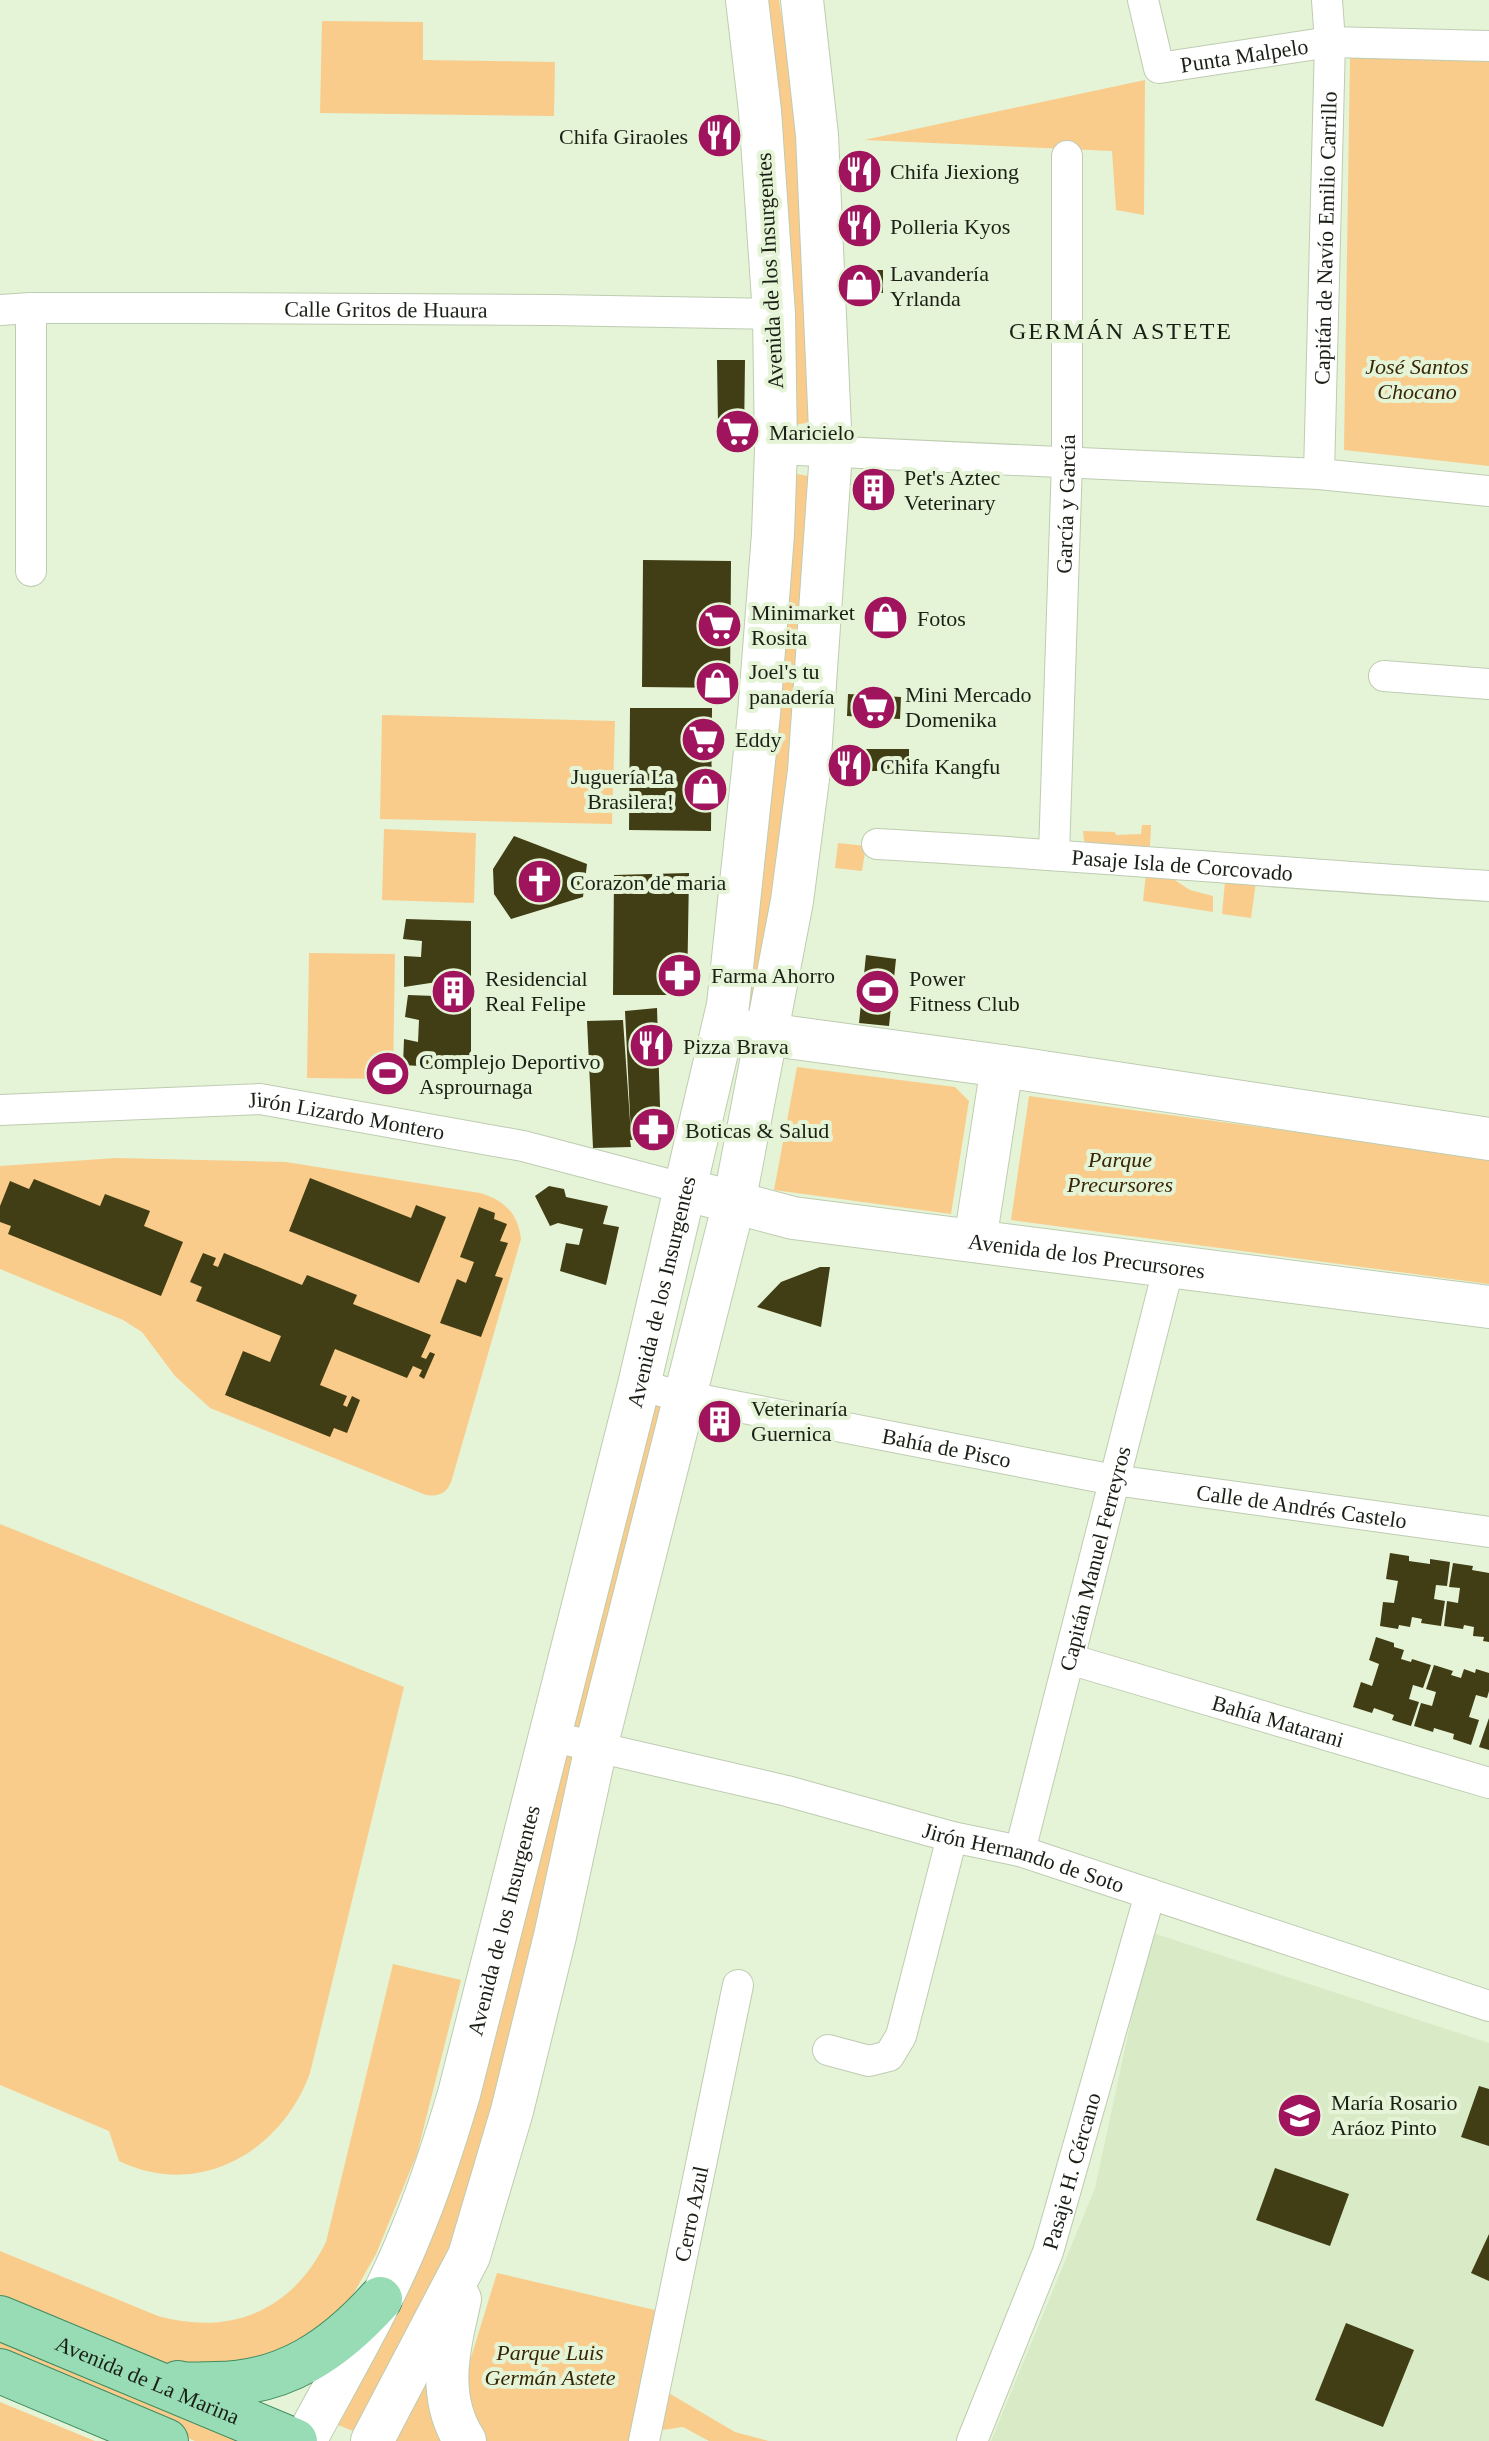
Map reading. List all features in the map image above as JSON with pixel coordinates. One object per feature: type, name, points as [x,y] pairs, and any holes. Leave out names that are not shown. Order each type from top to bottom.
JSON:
[{"type":"main road","name":"Avenida de los Insurgentes","points":[[305,2441],[411,2235],[459,2094],[639,1385],[728,1005],[759,714],[773,534],[776,449],[774,314],[760,111],[747,0]]},
{"type":"main road","points":[[465,2441],[456,2426],[449,2400],[446,2372],[451,2338],[469,2256],[512,2111],[555,1936],[596,1747],[734,1203],[792,901],[809,771],[831,452],[817,135],[802,0]]},
{"type":"main road","points":[[723,1028],[1002,1066],[1489,1139]]},
{"type":"main road","points":[[975,1241],[1002,1066]]},
{"type":"main road","name":"Avenida de los Precursores","points":[[686,1189],[793,1218],[1489,1307]]},
{"type":"main road","points":[[372,2441],[469,2256]]},
{"type":"main road","points":[[135,2373],[184,2385],[235,2384],[285,2372],[321,2354],[353,2329],[380,2299]]},
{"type":"main road","name":"Avenida de La Marina","points":[[0,2318],[295,2441]]},
{"type":"main road","points":[[0,2371],[166,2441]]},
{"type":"street","name":"Punta Malpelo","points":[[1143,0],[1159,68],[1330,42],[1489,46]]},
{"type":"street","name":"Capitán de Navío Emilio Carrillo","points":[[1319,474],[1330,42],[1327,0]]},
{"type":"street","name":"García y García","points":[[1054,854],[1067,462],[1067,156]]},
{"type":"street","points":[[31,308],[31,571]]},
{"type":"street","name":"Calle Gritos de Huaura","points":[[0,310],[552,310],[774,314]]},
{"type":"street","points":[[776,449],[1319,474],[1489,491]]},
{"type":"street","points":[[1384,676],[1489,684]]},
{"type":"street","name":"Pasaje Isla de Corcovado","points":[[877,844],[1489,886]]},
{"type":"street","name":"Jirón Lizardo Montero","points":[[0,1110],[260,1099],[523,1146],[686,1189]]},
{"type":"street","name":"Capitán Manuel Ferreyros","points":[[1020,1851],[1169,1266]]},
{"type":"street","name":"Bahía de Pisco","points":[[639,1385],[1114,1480]]},
{"type":"street","name":"Calle de Andrés Castelo","points":[[1114,1480],[1489,1532]]},
{"type":"street","name":"Bahía Matarani","points":[[1069,1659],[1489,1783]]},
{"type":"street","name":"Jirón Hernando de Soto","points":[[549,1736],[787,1791],[952,1837],[1020,1851],[1489,2006]]},
{"type":"street","points":[[828,2050],[869,2061],[889,2056],[901,2036],[952,1837]]},
{"type":"street","name":"Pasaje H. Cércano","points":[[972,2441],[1048,2252],[1150,1894]]},
{"type":"street","name":"Cerro Azul","points":[[644,2441],[738,1985]]},
{"type":"shaded area","name":"María Rosario Aráoz Pinto","points":[[1150,1932],[1489,2043],[1489,2441],[991,2441],[1095,2188]]},
{"type":"green space","points":[[759,0],[779,0],[791,79],[821,421],[793,425]]},
{"type":"green space","points":[[322,21],[423,22],[423,60],[555,62],[554,116],[320,113]]},
{"type":"green space","name":"José Santos Chocano","points":[[1350,57],[1489,61],[1489,466],[1344,450]]},
{"type":"green space","points":[[1145,80],[1144,215],[1116,210],[1112,151],[864,140]]},
{"type":"green space","points":[[790,473],[815,477],[793,766],[755,1004],[739,1002]]},
{"type":"green space","points":[[382,715],[615,721],[612,824],[380,819]]},
{"type":"green space","points":[[1142,825],[1151,825],[1150,846],[1117,849],[1084,841],[1083,831],[1141,834]]},
{"type":"green space","points":[[384,829],[476,833],[474,903],[382,900]]},
{"type":"green space","points":[[838,843],[866,846],[862,871],[835,868]]},
{"type":"green space","points":[[1146,873],[1167,875],[1190,890],[1213,896],[1213,912],[1143,901]]},
{"type":"green space","points":[[1225,881],[1256,882],[1251,918],[1222,914]]},
{"type":"green space","points":[[309,953],[395,954],[393,1079],[307,1078]]},
{"type":"green space","points":[[797,1067],[955,1087],[969,1101],[951,1214],[774,1190]]},
{"type":"green space","name":"Parque Precursores","points":[[1029,1096],[1489,1158],[1489,1284],[1011,1220]]},
{"type":"green space","points":[[116,1158],[286,1162],[480,1193],[496,1199],[508,1209],[517,1222],[521,1239],[452,1479],[445,1491],[439,1495],[426,1495],[210,1408],[175,1376],[142,1332],[123,1320],[0,1269],[0,1166]]},
{"type":"green space","points":[[647,1400],[661,1402],[523,2005],[447,2257],[356,2432],[330,2422],[424,2240]]},
{"type":"green space","points":[[0,1524],[404,1687],[310,2073],[297,2101],[280,2125],[234,2161],[207,2171],[179,2175],[149,2172],[119,2161],[109,2131],[0,2085]]},
{"type":"green space","points":[[393,1964],[461,1980],[417,2154],[376,2254],[350,2300],[312,2334],[266,2357],[188,2368],[162,2364],[0,2300],[0,2251],[158,2316],[185,2321],[210,2323],[234,2320],[277,2301],[296,2285],[326,2242]]},
{"type":"green space","name":"Parque Luis Germán Astete","points":[[497,2273],[659,2311],[655,2385],[735,2432],[769,2441],[709,2441],[683,2427],[648,2432],[637,2441],[471,2441],[460,2393]]},
{"type":"green space","points":[[0,2333],[261,2441],[195,2441],[0,2360]]},
{"type":"green space","points":[[432,2362],[446,2441],[396,2441]]},
{"type":"green space","points":[[0,2402],[95,2441],[0,2441]]},
{"type":"building","points":[[706,117],[726,117],[726,153],[707,153]]},
{"type":"building","name":"Chifa Jiexiong","points":[[869,155],[871,186],[848,187],[847,156]]},
{"type":"building","name":"Polleria Kyos","points":[[851,215],[867,215],[867,238],[852,238]]},
{"type":"building","points":[[853,270],[883,270],[883,293],[853,294]]},
{"type":"building","points":[[717,360],[745,360],[744,438],[732,438],[732,426],[718,425]]},
{"type":"building","name":"Pet's Aztec Veterinary","points":[[857,476],[890,477],[888,503],[856,502]]},
{"type":"building","points":[[643,560],[731,561],[730,688],[642,687]]},
{"type":"building","name":"Fotos","points":[[876,612],[895,613],[895,625],[876,624]]},
{"type":"building","name":"Mini Mercado Domenika","points":[[848,694],[901,697],[900,719],[847,716]]},
{"type":"building","points":[[630,708],[712,708],[711,831],[629,830]]},
{"type":"building","points":[[843,749],[909,749],[909,771],[843,771]]},
{"type":"building","name":"Corazon de maria","points":[[514,836],[587,864],[583,897],[511,919],[494,894],[493,869]]},
{"type":"building","points":[[689,873],[687,995],[613,995],[614,875]]},
{"type":"building","name":"Residencial Real Felipe","points":[[406,919],[471,921],[471,1069],[403,1065],[404,1039],[418,1042],[419,1020],[405,1017],[408,995],[435,996],[437,982],[404,987],[404,956],[421,957],[422,941],[403,939]]},
{"type":"building","name":"Power Fitness Club","points":[[866,955],[896,959],[889,1026],[859,1023]]},
{"type":"building","points":[[657,1008],[661,1139],[630,1140],[631,1147],[593,1148],[587,1021],[623,1020],[631,1135],[625,1011]]},
{"type":"building","points":[[310,1178],[411,1218],[416,1205],[446,1217],[419,1283],[289,1231]]},
{"type":"building","points":[[34,1179],[100,1206],[105,1194],[150,1211],[144,1226],[183,1242],[161,1296],[8,1234],[11,1226],[0,1222],[0,1206],[10,1181],[29,1189]]},
{"type":"building","points":[[549,1186],[564,1189],[566,1197],[608,1206],[603,1224],[619,1227],[606,1285],[560,1271],[566,1243],[579,1245],[583,1229],[558,1223],[550,1226],[535,1196]]},
{"type":"building","points":[[479,1207],[495,1213],[494,1219],[507,1224],[500,1241],[508,1243],[495,1276],[503,1278],[481,1337],[440,1323],[457,1279],[466,1283],[474,1262],[460,1257]]},
{"type":"building","points":[[203,1253],[216,1258],[213,1265],[218,1267],[224,1253],[302,1285],[307,1275],[357,1295],[353,1304],[431,1335],[421,1357],[426,1359],[430,1352],[435,1354],[424,1379],[419,1376],[422,1370],[413,1366],[407,1378],[335,1349],[320,1385],[347,1396],[343,1405],[347,1407],[352,1396],[360,1400],[347,1433],[334,1428],[330,1437],[225,1395],[243,1351],[270,1362],[281,1336],[196,1301],[202,1287],[190,1282]]},
{"type":"building","points":[[820,1267],[830,1267],[821,1327],[757,1307],[781,1282]]},
{"type":"building","points":[[1390,1553],[1409,1556],[1409,1561],[1430,1564],[1430,1559],[1450,1562],[1447,1586],[1436,1585],[1434,1599],[1445,1601],[1441,1626],[1421,1623],[1422,1619],[1412,1617],[1410,1627],[1380,1626],[1383,1602],[1394,1603],[1398,1581],[1386,1579]]},
{"type":"building","points":[[1453,1563],[1473,1566],[1472,1570],[1489,1573],[1489,1642],[1483,1641],[1484,1637],[1473,1636],[1474,1627],[1444,1626],[1447,1601],[1458,1603],[1460,1588],[1449,1587]]},
{"type":"building","points":[[1376,1637],[1404,1650],[1401,1659],[1431,1665],[1423,1688],[1413,1685],[1409,1699],[1419,1702],[1411,1726],[1392,1720],[1394,1715],[1374,1708],[1372,1713],[1353,1707],[1361,1682],[1372,1686],[1379,1664],[1369,1660]]},
{"type":"building","points":[[1434,1665],[1453,1671],[1451,1675],[1461,1678],[1464,1669],[1489,1673],[1487,1698],[1476,1695],[1469,1717],[1479,1720],[1471,1745],[1453,1739],[1454,1734],[1414,1726],[1421,1703],[1432,1706],[1436,1692],[1426,1689]]},
{"type":"building","points":[[1489,1718],[1489,1750],[1479,1747]]},
{"type":"building","points":[[1479,2086],[1489,2089],[1489,2146],[1461,2137]]},
{"type":"building","points":[[1275,2168],[1349,2194],[1330,2246],[1256,2220]]},
{"type":"building","points":[[1489,2234],[1489,2281],[1471,2273]]},
{"type":"building","points":[[1346,2323],[1414,2350],[1383,2427],[1315,2400]]},
{"type":"place","name":"Chifa Giraoles","points":[[719,136]]},
{"type":"place","name":"Chifa Jiexiong","points":[[859,171]]},
{"type":"place","name":"Polleria Kyos","points":[[859,226]]},
{"type":"place","name":"Lavandería Yrlanda","points":[[859,286]]},
{"type":"place","name":"Maricielo","points":[[738,432]]},
{"type":"place","name":"Pet's Aztec Veterinary","points":[[873,490]]},
{"type":"place","name":"Fotos","points":[[886,618]]},
{"type":"place","name":"Minimarket Rosita","points":[[720,625]]},
{"type":"place","name":"Joel's tu panadería","points":[[718,684]]},
{"type":"place","name":"Mini Mercado Domenika","points":[[874,707]]},
{"type":"place","name":"Eddy","points":[[704,739]]},
{"type":"place","name":"Chifa Kangfu","points":[[849,766]]},
{"type":"place","name":"Juguería La Brasilera!","points":[[705,789]]},
{"type":"place","name":"Corazon de maria","points":[[539,882]]},
{"type":"place","name":"Farma Ahorro","points":[[680,975]]},
{"type":"place","name":"Residencial Real Felipe","points":[[454,991]]},
{"type":"place","name":"Power Fitness Club","points":[[878,991]]},
{"type":"place","name":"Pizza Brava","points":[[652,1046]]},
{"type":"place","name":"Complejo Deportivo Asprournaga","points":[[388,1074]]},
{"type":"place","name":"Boticas & Salud","points":[[654,1130]]},
{"type":"place","name":"Veterinaría Guernica","points":[[720,1421]]},
{"type":"place","name":"María Rosario Aráoz Pinto","points":[[1300,2115]]},
{"type":"district","name":"GERMÁN ASTETE","points":[[1121,331]]}]
